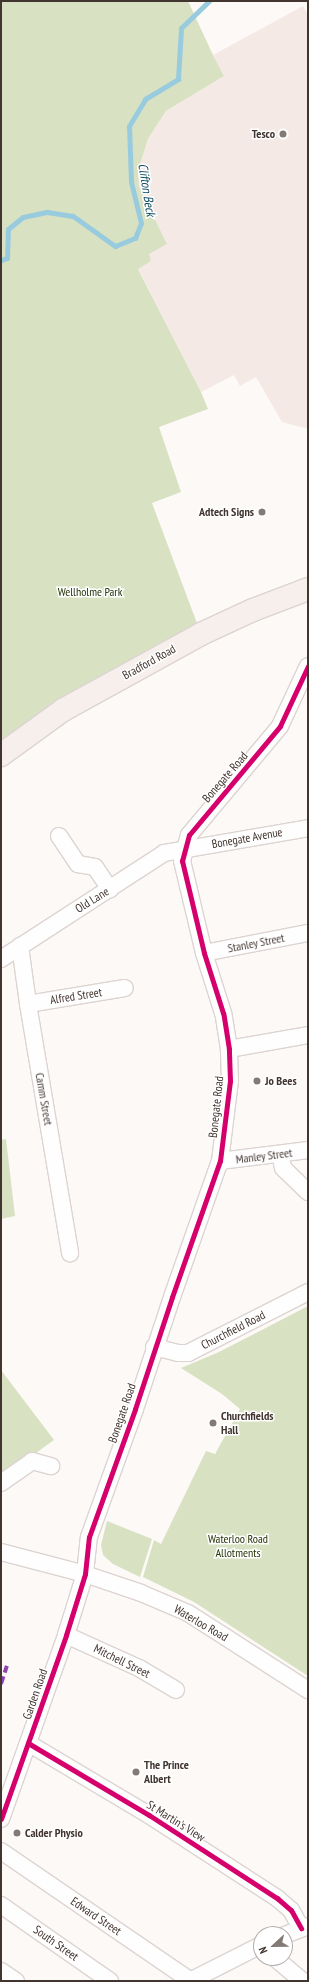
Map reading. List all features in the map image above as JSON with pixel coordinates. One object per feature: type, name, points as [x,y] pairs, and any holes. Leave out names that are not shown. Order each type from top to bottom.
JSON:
[{"type":"main road","name":"Bradford Road","points":[[1,755],[63,710],[201,634],[253,610],[308,589]]},
{"type":"street","name":"Bonegate Road","points":[[85,1574],[89,1538],[135,1409],[154,1347],[220,1162],[230,1081],[229,1048],[223,1013],[204,953],[182,861],[189,835],[280,726],[308,666]]},
{"type":"street","name":"Bonegate Avenue","points":[[186,848],[308,828]]},
{"type":"street","points":[[59,836],[78,864],[95,867],[110,889]]},
{"type":"street","name":"Old Lane","points":[[1,959],[164,853],[186,848]]},
{"type":"street","name":"Stanley Street","points":[[204,953],[308,933]]},
{"type":"street","name":"Camm Street","points":[[20,946],[28,1004],[70,1253]]},
{"type":"street","name":"Alfred Street","points":[[28,1004],[125,988]]},
{"type":"street","points":[[229,1048],[308,1035]]},
{"type":"street","name":"Manley Street","points":[[220,1162],[308,1150]]},
{"type":"street","points":[[280,1154],[283,1168],[308,1192]]},
{"type":"street","name":"Churchfield Road","points":[[154,1347],[178,1353],[188,1353],[308,1292]]},
{"type":"street","points":[[1,1483],[32,1461],[51,1466]]},
{"type":"street","name":"Waterloo Road","points":[[1,1552],[85,1574],[141,1593],[188,1613],[308,1690]]},
{"type":"street","name":"Garden Road","points":[[1,1819],[7,1780],[28,1743],[66,1636],[85,1574]]},
{"type":"street","name":"Mitchell Street","points":[[66,1636],[139,1668],[176,1690]]},
{"type":"street","name":"St Martin's View","points":[[28,1743],[149,1815],[277,1898],[291,1910],[304,1927]]},
{"type":"street","name":"Edward Street","points":[[1,1851],[191,1981]]},
{"type":"street","name":"South Street","points":[[1,1905],[110,1981]]},
{"type":"street","points":[[293,1932],[304,1927]]},
{"type":"street","points":[[191,1981],[253,1950]]},
{"type":"street","points":[[284,1966],[302,1981]]},
{"type":"street","points":[[1,1971],[16,1981]]},
{"type":"shaded area","name":"Tesco","points":[[303,6],[308,15],[308,429],[282,422],[256,377],[240,386],[234,375],[201,392],[138,268],[151,261],[148,254],[167,244],[139,186],[138,171],[148,139],[166,111],[224,76],[213,55]]},
{"type":"green space","name":"Wellholme Park","points":[[1,1],[188,1],[224,76],[166,111],[148,139],[138,171],[139,186],[167,244],[149,254],[151,261],[138,269],[201,392],[208,409],[159,427],[181,492],[152,503],[201,634],[1,755]]},
{"type":"green space","points":[[6,1139],[15,1216],[1,1219],[1,1140]]},
{"type":"green space","name":"Waterloo Road Allotments","points":[[308,1306],[308,1676],[194,1602],[143,1577],[154,1540],[161,1544],[206,1451],[215,1454],[240,1409],[222,1394],[181,1368],[219,1352]]},
{"type":"green space","points":[[1,1370],[54,1440],[1,1478]]},
{"type":"green space","points":[[107,1521],[152,1539],[140,1577],[113,1564],[103,1555],[101,1545]]},
{"type":"waterway","name":"Clifton Beck","points":[[1,260],[7,258],[8,229],[23,217],[47,212],[73,216],[115,246],[135,238],[141,223],[131,182],[129,126],[145,99],[178,79],[181,28],[209,1]]},
{"type":"marked path","points":[[1,1684],[7,1666]]},
{"type":"cycle path","points":[[1,1819],[66,1635],[85,1574],[89,1537],[135,1409],[172,1297],[220,1161],[230,1081],[229,1049],[223,1013],[204,953],[182,861],[189,835],[280,726],[308,666]]},
{"type":"cycle path","points":[[28,1743],[149,1815],[277,1898],[291,1910],[301,1928]]},
{"type":"place","name":"Tesco","points":[[283,134]]},
{"type":"place","name":"Adtech Signs","points":[[262,512]]},
{"type":"place","name":"Jo Bees","points":[[257,1081]]},
{"type":"place","name":"Churchfields Hall","points":[[213,1423]]},
{"type":"place","name":"The Prince Albert","points":[[136,1772]]},
{"type":"place","name":"Calder Physio","points":[[17,1833]]}]
